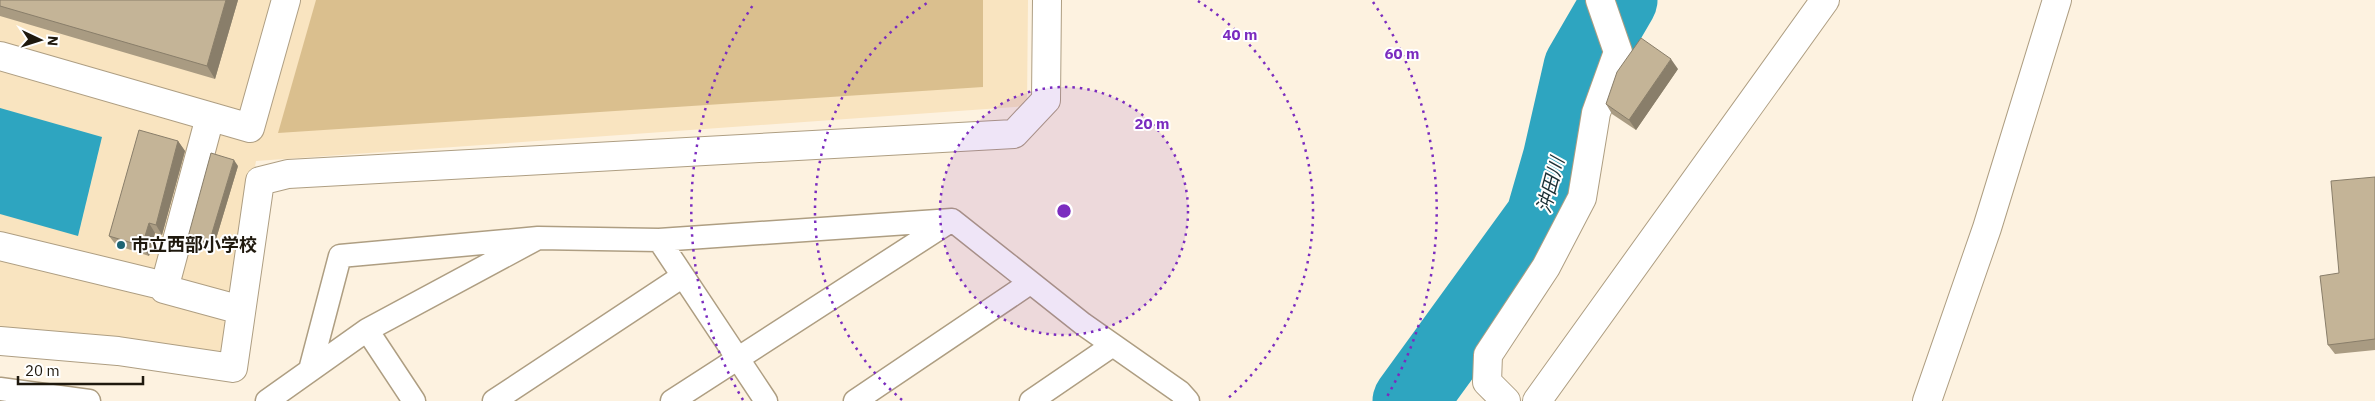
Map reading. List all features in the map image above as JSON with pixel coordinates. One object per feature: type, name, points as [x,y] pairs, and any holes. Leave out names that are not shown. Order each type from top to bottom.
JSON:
[{"type":"street","points":[[0,56],[250,128],[286,0]]},
{"type":"street","points":[[0,341],[118,351],[233,368],[260,181],[288,174],[1014,134],[1046,100],[1047,0]]},
{"type":"street","points":[[1506,401],[1487,382],[1488,355],[1546,267],[1582,198],[1596,113],[1618,52],[1600,0]]},
{"type":"street","points":[[1537,401],[1825,0]]},
{"type":"street","points":[[1927,401],[1987,228],[2057,0]]},
{"type":"street","points":[[210,117],[164,290],[241,310]]},
{"type":"street","points":[[0,246],[165,286]]},
{"type":"lane","points":[[672,401],[737,357],[952,220]]},
{"type":"lane","points":[[310,370],[340,256],[538,238],[659,240],[952,220],[1030,283],[1180,392],[1188,401]]},
{"type":"lane","points":[[267,401],[367,330],[538,238]]},
{"type":"lane","points":[[659,240],[766,401]]},
{"type":"lane","points":[[494,401],[683,276]]},
{"type":"lane","points":[[855,401],[1030,283]]},
{"type":"lane","points":[[367,330],[414,401]]},
{"type":"lane","points":[[1031,401],[1113,345]]},
{"type":"lane","points":[[0,390],[89,401]]},
{"type":"shaded area","name":"市立西部小学校","points":[[0,0],[1028,0],[1027,106],[256,161],[222,353],[0,328]]},
{"type":"shaded area","points":[[316,0],[983,0],[983,87],[278,133]]},
{"type":"water","points":[[0,108],[102,137],[78,236],[0,214]]},
{"type":"building","points":[[0,0],[226,0],[207,66],[0,6]]},
{"type":"building","points":[[1641,38],[1671,59],[1629,120],[1606,104],[1617,72]]},
{"type":"building","points":[[139,130],[178,141],[156,225],[149,223],[142,246],[109,236]]},
{"type":"building","points":[[211,153],[234,160],[209,243],[188,237]]},
{"type":"building","points":[[2375,177],[2375,339],[2328,345],[2320,276],[2339,273],[2331,181]]},
{"type":"waterway","name":"沖田川","points":[[1410,401],[1543,218],[1560,159],[1581,67],[1620,0]]},
{"type":"place","name":"市立西部小学校","points":[[121,245]]}]
